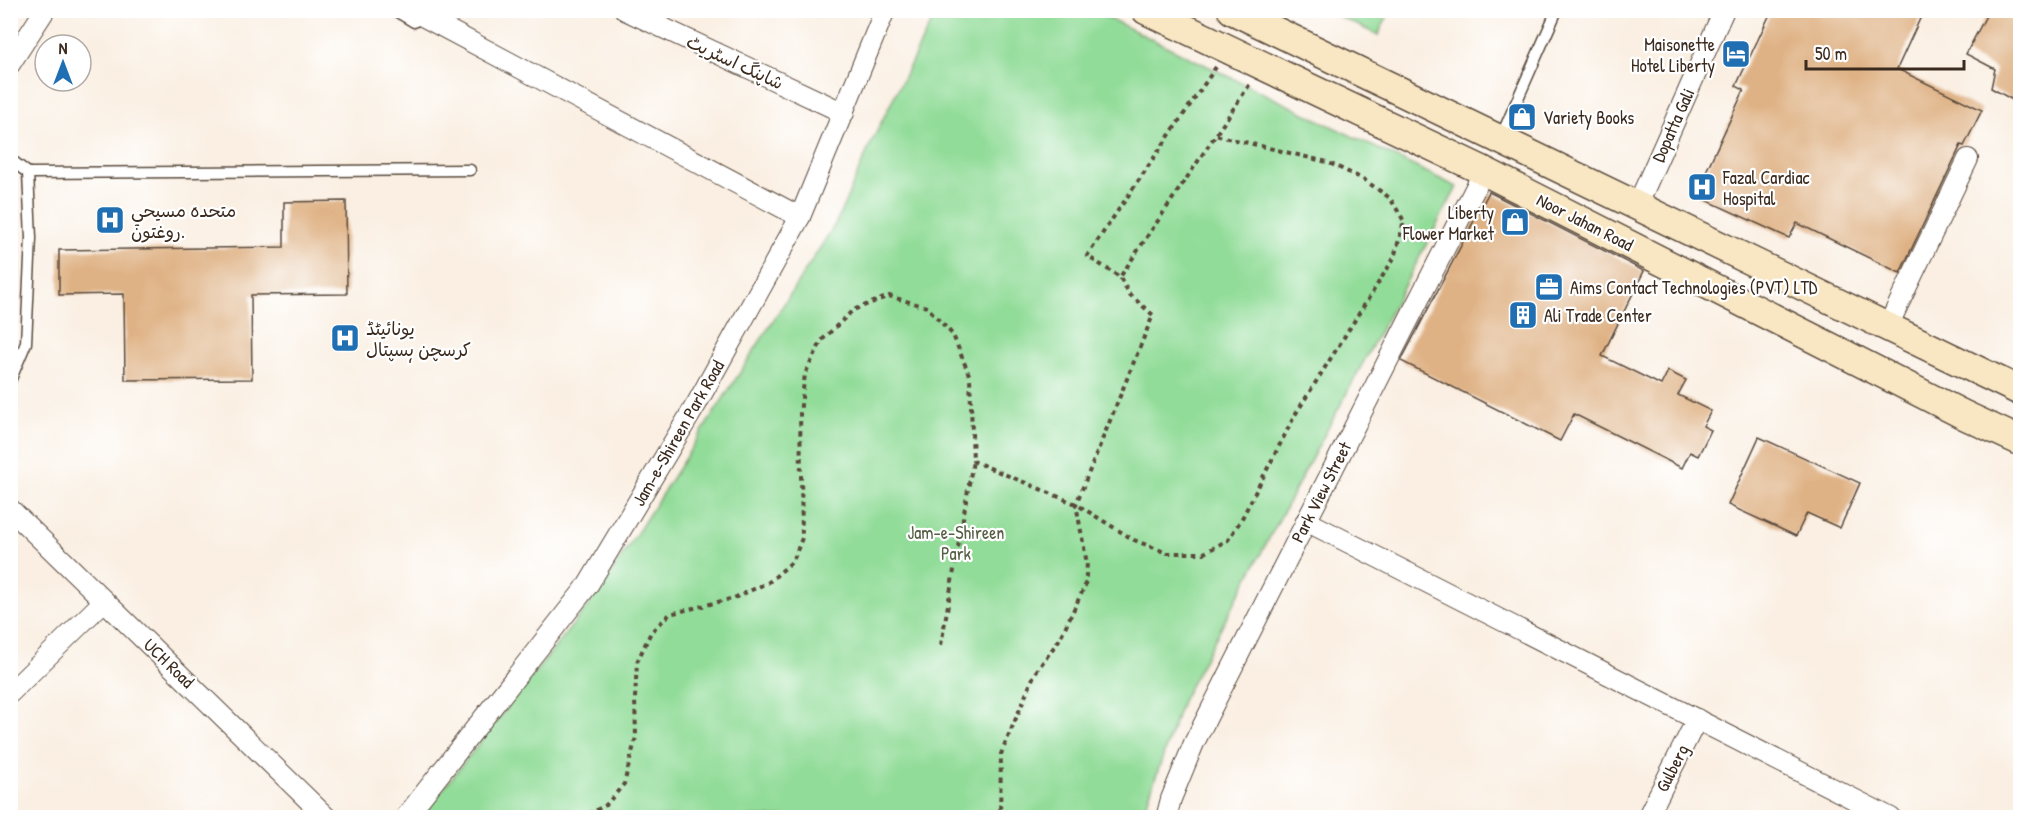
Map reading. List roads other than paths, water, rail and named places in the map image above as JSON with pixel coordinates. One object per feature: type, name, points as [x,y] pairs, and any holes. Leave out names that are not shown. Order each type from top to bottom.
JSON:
[{"type":"street","points":[[10,64],[45,10]]},
{"type":"street","points":[[411,10],[800,217]]},
{"type":"street","name":"شاپنگ اسٹریٹ","points":[[625,10],[844,113]]},
{"type":"street","name":"Jam-e-Shireen Park Road","points":[[405,818],[588,585],[697,402],[800,217],[885,10]]},
{"type":"street","name":"Noor Jahan Road","points":[[1146,10],[1484,171],[1964,415],[2020,441]]},
{"type":"street","name":"Noor Jahan Road","points":[[1232,10],[2020,391]]},
{"type":"street","name":"Dopatta Gali","points":[[1637,206],[1724,10]]},
{"type":"street","points":[[1888,326],[1968,159]]},
{"type":"street","name":"Park View Street","points":[[1166,818],[1171,799],[1194,743],[1484,171]]},
{"type":"street","name":"UCH Road","points":[[10,509],[327,818]]},
{"type":"street","points":[[1306,521],[1891,818]]},
{"type":"street","points":[[10,693],[104,601]]},
{"type":"street","name":"Gulberg","points":[[1647,818],[1697,719]]},
{"type":"lane","points":[[394,10],[438,35],[479,47]]},
{"type":"lane","points":[[1499,140],[1557,10]]},
{"type":"lane","points":[[10,159],[28,173],[471,170]]},
{"type":"lane","points":[[10,381],[26,343],[31,238],[28,173]]},
{"type":"place","name":"Maisonette Hotel Liberty","points":[[1736,54]]},
{"type":"place","name":"Variety Books","points":[[1522,117]]},
{"type":"place","name":"Fazal Cardiac Hospital","points":[[1702,187]]},
{"type":"place","name":"متحده مسیحي روغتون.","points":[[110,220]]},
{"type":"place","name":"Liberty Flower Market","points":[[1515,222]]},
{"type":"place","name":"Aims Contact Technologies (PVT) LTD","points":[[1549,287]]},
{"type":"place","name":"Ali Trade Center","points":[[1523,315]]},
{"type":"place","name":"یونائیٹڈ کرسچن ہسپتال","points":[[345,338]]},
{"type":"park label","name":"Jam-e-Shireen Park","points":[[956,542]]}]
